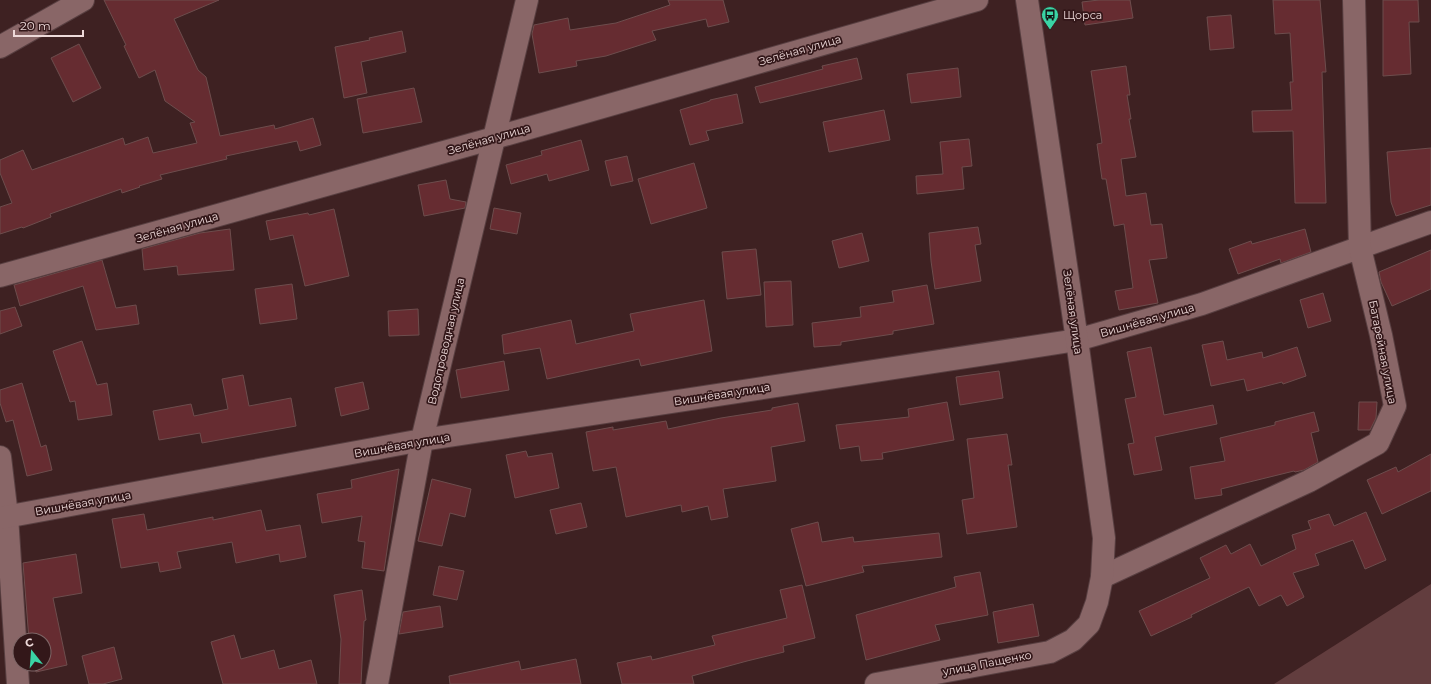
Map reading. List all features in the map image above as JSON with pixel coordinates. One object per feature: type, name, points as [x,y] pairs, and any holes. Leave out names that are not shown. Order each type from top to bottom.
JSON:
[{"type":"street","points":[[0,48],[83,0]]},
{"type":"street","name":"Водопроводная улица","points":[[377,684],[422,440],[527,0]]},
{"type":"street","name":"Зелёная улица","points":[[0,276],[494,138],[977,0]]},
{"type":"street","name":"Зелёная улица","points":[[1027,0],[1077,340],[1104,538],[1102,578],[1097,602],[1090,624]]},
{"type":"street","name":"Батарейная улица","points":[[1102,578],[1309,481],[1378,443],[1395,406],[1382,335],[1360,248],[1354,0]]},
{"type":"street","name":"Вишнёвая улица","points":[[4,517],[422,440],[1077,340],[1202,304],[1431,222]]},
{"type":"street","points":[[0,456],[18,684]]},
{"type":"street","name":"улица Пащенко","points":[[876,684],[1050,652],[1073,640],[1090,624]]},
{"type":"shaded area","points":[[1431,584],[1431,684],[1274,684]]},
{"type":"building","points":[[104,0],[219,0],[174,19],[198,70],[206,77],[220,136],[274,125],[275,129],[313,118],[321,145],[300,151],[297,141],[226,156],[227,159],[160,175],[162,179],[122,193],[121,189],[50,214],[51,217],[23,228],[22,227],[0,234],[0,207],[12,203],[0,173],[0,160],[23,150],[32,170],[123,138],[125,145],[148,137],[153,153],[197,143],[190,123],[195,122],[165,101],[155,70],[139,78],[124,46],[126,45]]},
{"type":"building","points":[[668,0],[723,0],[729,22],[708,27],[706,19],[652,31],[656,40],[606,56],[576,61],[577,66],[539,73],[532,34],[534,25],[568,18],[570,30],[616,23],[670,5]]},
{"type":"building","points":[[1099,0],[1130,0],[1133,18],[1085,25],[1082,2]]},
{"type":"building","points":[[1273,0],[1320,0],[1326,72],[1322,72],[1326,203],[1295,203],[1293,131],[1253,132],[1252,111],[1292,110],[1290,82],[1293,82],[1290,33],[1275,34]]},
{"type":"building","points":[[1383,0],[1418,0],[1419,22],[1409,22],[1411,74],[1383,76]]},
{"type":"building","points":[[1231,15],[1234,48],[1210,50],[1207,17]]},
{"type":"building","points":[[402,31],[406,52],[361,62],[367,93],[344,98],[335,47],[370,40],[369,38]]},
{"type":"building","points":[[79,44],[101,88],[73,102],[51,58]]},
{"type":"building","points":[[857,58],[862,79],[760,103],[755,87],[823,69],[822,66]]},
{"type":"building","points":[[1126,66],[1130,95],[1127,95],[1131,119],[1129,119],[1136,157],[1121,159],[1126,196],[1146,193],[1151,225],[1162,224],[1167,258],[1149,260],[1158,303],[1119,310],[1115,291],[1133,288],[1124,224],[1114,226],[1106,179],[1102,179],[1097,144],[1102,143],[1091,71]]},
{"type":"building","points":[[958,68],[961,97],[911,103],[907,74]]},
{"type":"building","points":[[414,88],[422,122],[363,133],[357,99]]},
{"type":"building","points":[[737,94],[743,123],[706,131],[709,140],[690,145],[680,110],[710,100]]},
{"type":"building","points":[[884,110],[890,140],[829,152],[823,122]]},
{"type":"building","points":[[969,139],[972,166],[962,167],[964,189],[917,194],[916,176],[943,174],[940,142]]},
{"type":"building","points":[[581,140],[589,170],[549,181],[547,174],[511,184],[506,165],[542,155],[541,151]]},
{"type":"building","points":[[1431,148],[1431,205],[1396,216],[1391,202],[1387,152]]},
{"type":"building","points":[[627,156],[633,181],[611,186],[605,161]]},
{"type":"building","points":[[694,163],[707,208],[651,224],[638,179]]},
{"type":"building","points":[[446,180],[450,199],[466,202],[465,208],[424,216],[418,185]]},
{"type":"building","points":[[494,208],[521,213],[517,234],[490,229]]},
{"type":"building","points":[[334,209],[349,276],[305,286],[293,235],[270,240],[266,221],[308,213],[309,215]]},
{"type":"building","points":[[978,227],[981,244],[975,245],[981,281],[935,289],[929,233]]},
{"type":"building","points":[[230,229],[234,270],[178,275],[177,266],[144,270],[142,249],[200,233]]},
{"type":"building","points":[[1305,229],[1311,252],[1281,263],[1280,259],[1238,274],[1229,249],[1251,241],[1252,244]]},
{"type":"building","points":[[862,233],[869,261],[839,268],[832,241]]},
{"type":"building","points":[[756,249],[761,295],[727,299],[722,252]]},
{"type":"building","points":[[1431,250],[1431,289],[1392,306],[1381,282],[1379,272]]},
{"type":"building","points":[[102,260],[116,308],[136,305],[139,324],[96,330],[83,286],[20,306],[14,285]]},
{"type":"building","points":[[791,281],[793,325],[766,327],[764,282]]},
{"type":"building","points":[[292,284],[297,319],[260,324],[255,289]]},
{"type":"building","points":[[927,285],[934,324],[893,331],[893,334],[841,342],[841,345],[814,347],[812,323],[861,317],[860,307],[894,302],[892,291]]},
{"type":"building","points":[[1323,293],[1331,321],[1308,328],[1300,300]]},
{"type":"building","points":[[704,300],[712,351],[641,366],[639,359],[547,379],[540,348],[504,354],[502,335],[571,320],[576,344],[634,331],[630,314]]},
{"type":"building","points":[[15,307],[22,326],[0,334],[0,311]]},
{"type":"building","points":[[418,309],[419,335],[389,336],[388,311]]},
{"type":"building","points":[[82,341],[97,385],[107,383],[112,415],[78,420],[75,401],[70,402],[53,351]]},
{"type":"building","points":[[1223,341],[1227,360],[1262,352],[1263,358],[1297,347],[1306,376],[1283,384],[1282,382],[1247,391],[1244,379],[1211,386],[1202,345]]},
{"type":"building","points":[[1151,347],[1164,415],[1213,405],[1217,424],[1155,437],[1162,470],[1134,475],[1128,444],[1134,443],[1125,399],[1136,397],[1127,352]]},
{"type":"building","points":[[504,361],[509,390],[461,398],[456,370]]},
{"type":"building","points":[[999,371],[1003,398],[960,405],[956,377]]},
{"type":"building","points":[[243,375],[249,406],[291,398],[296,426],[202,443],[200,433],[159,440],[153,411],[191,404],[194,416],[228,409],[222,379]]},
{"type":"building","points":[[363,382],[369,409],[341,416],[335,388]]},
{"type":"building","points":[[22,383],[41,447],[46,445],[52,470],[27,476],[13,420],[6,422],[0,403],[0,390]]},
{"type":"building","points":[[947,402],[954,440],[882,453],[883,459],[861,461],[859,446],[840,449],[836,425],[909,417],[908,409]]},
{"type":"building","points":[[1359,402],[1377,402],[1376,418],[1370,430],[1358,430]]},
{"type":"building","points":[[798,403],[805,441],[771,447],[776,481],[723,489],[728,517],[711,520],[708,506],[682,512],[681,505],[626,517],[616,467],[593,471],[586,432],[613,427],[613,430],[666,421],[668,429],[721,418],[772,410],[772,408]]},
{"type":"building","points":[[1314,412],[1319,431],[1311,433],[1318,462],[1304,470],[1294,471],[1221,489],[1222,495],[1195,499],[1190,467],[1225,461],[1220,438],[1275,425],[1275,422]]},
{"type":"building","points":[[1007,434],[1012,465],[1008,465],[1017,527],[967,534],[962,500],[974,498],[967,439]]},
{"type":"building","points":[[526,451],[528,457],[552,453],[559,488],[515,498],[506,455]]},
{"type":"building","points":[[1431,454],[1431,491],[1382,514],[1367,480],[1396,467],[1398,472]]},
{"type":"building","points":[[399,469],[384,571],[362,568],[365,542],[358,541],[362,516],[322,523],[317,494],[352,488],[351,480]]},
{"type":"building","points":[[432,479],[471,489],[465,517],[450,513],[442,546],[418,541]]},
{"type":"building","points":[[581,503],[587,527],[556,534],[550,510]]},
{"type":"building","points":[[261,510],[266,531],[300,525],[306,557],[280,562],[279,554],[236,563],[232,542],[177,552],[181,568],[160,572],[158,562],[121,568],[112,519],[144,514],[147,530],[213,517],[213,520]]},
{"type":"building","points":[[1366,512],[1386,560],[1365,569],[1353,540],[1315,554],[1319,565],[1293,573],[1304,597],[1287,606],[1281,595],[1259,606],[1249,587],[1191,615],[1192,617],[1151,636],[1139,611],[1210,578],[1200,558],[1226,545],[1231,554],[1250,544],[1261,566],[1296,549],[1292,535],[1311,529],[1308,521],[1329,514],[1334,526]]},
{"type":"building","points":[[818,522],[822,542],[853,537],[854,542],[939,533],[942,557],[862,566],[864,572],[806,586],[791,529]]},
{"type":"building","points":[[76,554],[82,593],[53,598],[67,665],[52,668],[52,632],[28,632],[23,563]]},
{"type":"building","points":[[439,566],[464,571],[457,600],[433,595]]},
{"type":"building","points":[[980,572],[988,615],[935,625],[940,640],[866,660],[856,615],[956,587],[954,577]]},
{"type":"building","points":[[802,585],[815,638],[783,646],[784,652],[692,676],[694,684],[622,684],[617,663],[651,656],[652,660],[715,645],[712,636],[787,618],[780,590]]},
{"type":"building","points":[[362,590],[366,620],[364,621],[361,684],[339,684],[341,639],[334,595]]},
{"type":"building","points":[[1033,604],[1039,636],[998,643],[993,612]]},
{"type":"building","points":[[440,606],[443,627],[399,634],[403,612]]},
{"type":"building","points":[[234,635],[241,659],[274,650],[279,669],[311,660],[317,684],[223,684],[211,642]]},
{"type":"building","points":[[114,647],[122,679],[103,684],[89,684],[82,656]]},
{"type":"building","points":[[576,659],[581,684],[450,684],[449,676],[519,661],[521,670]]},
{"type":"place","name":"Щорса","points":[[1050,30]]}]
